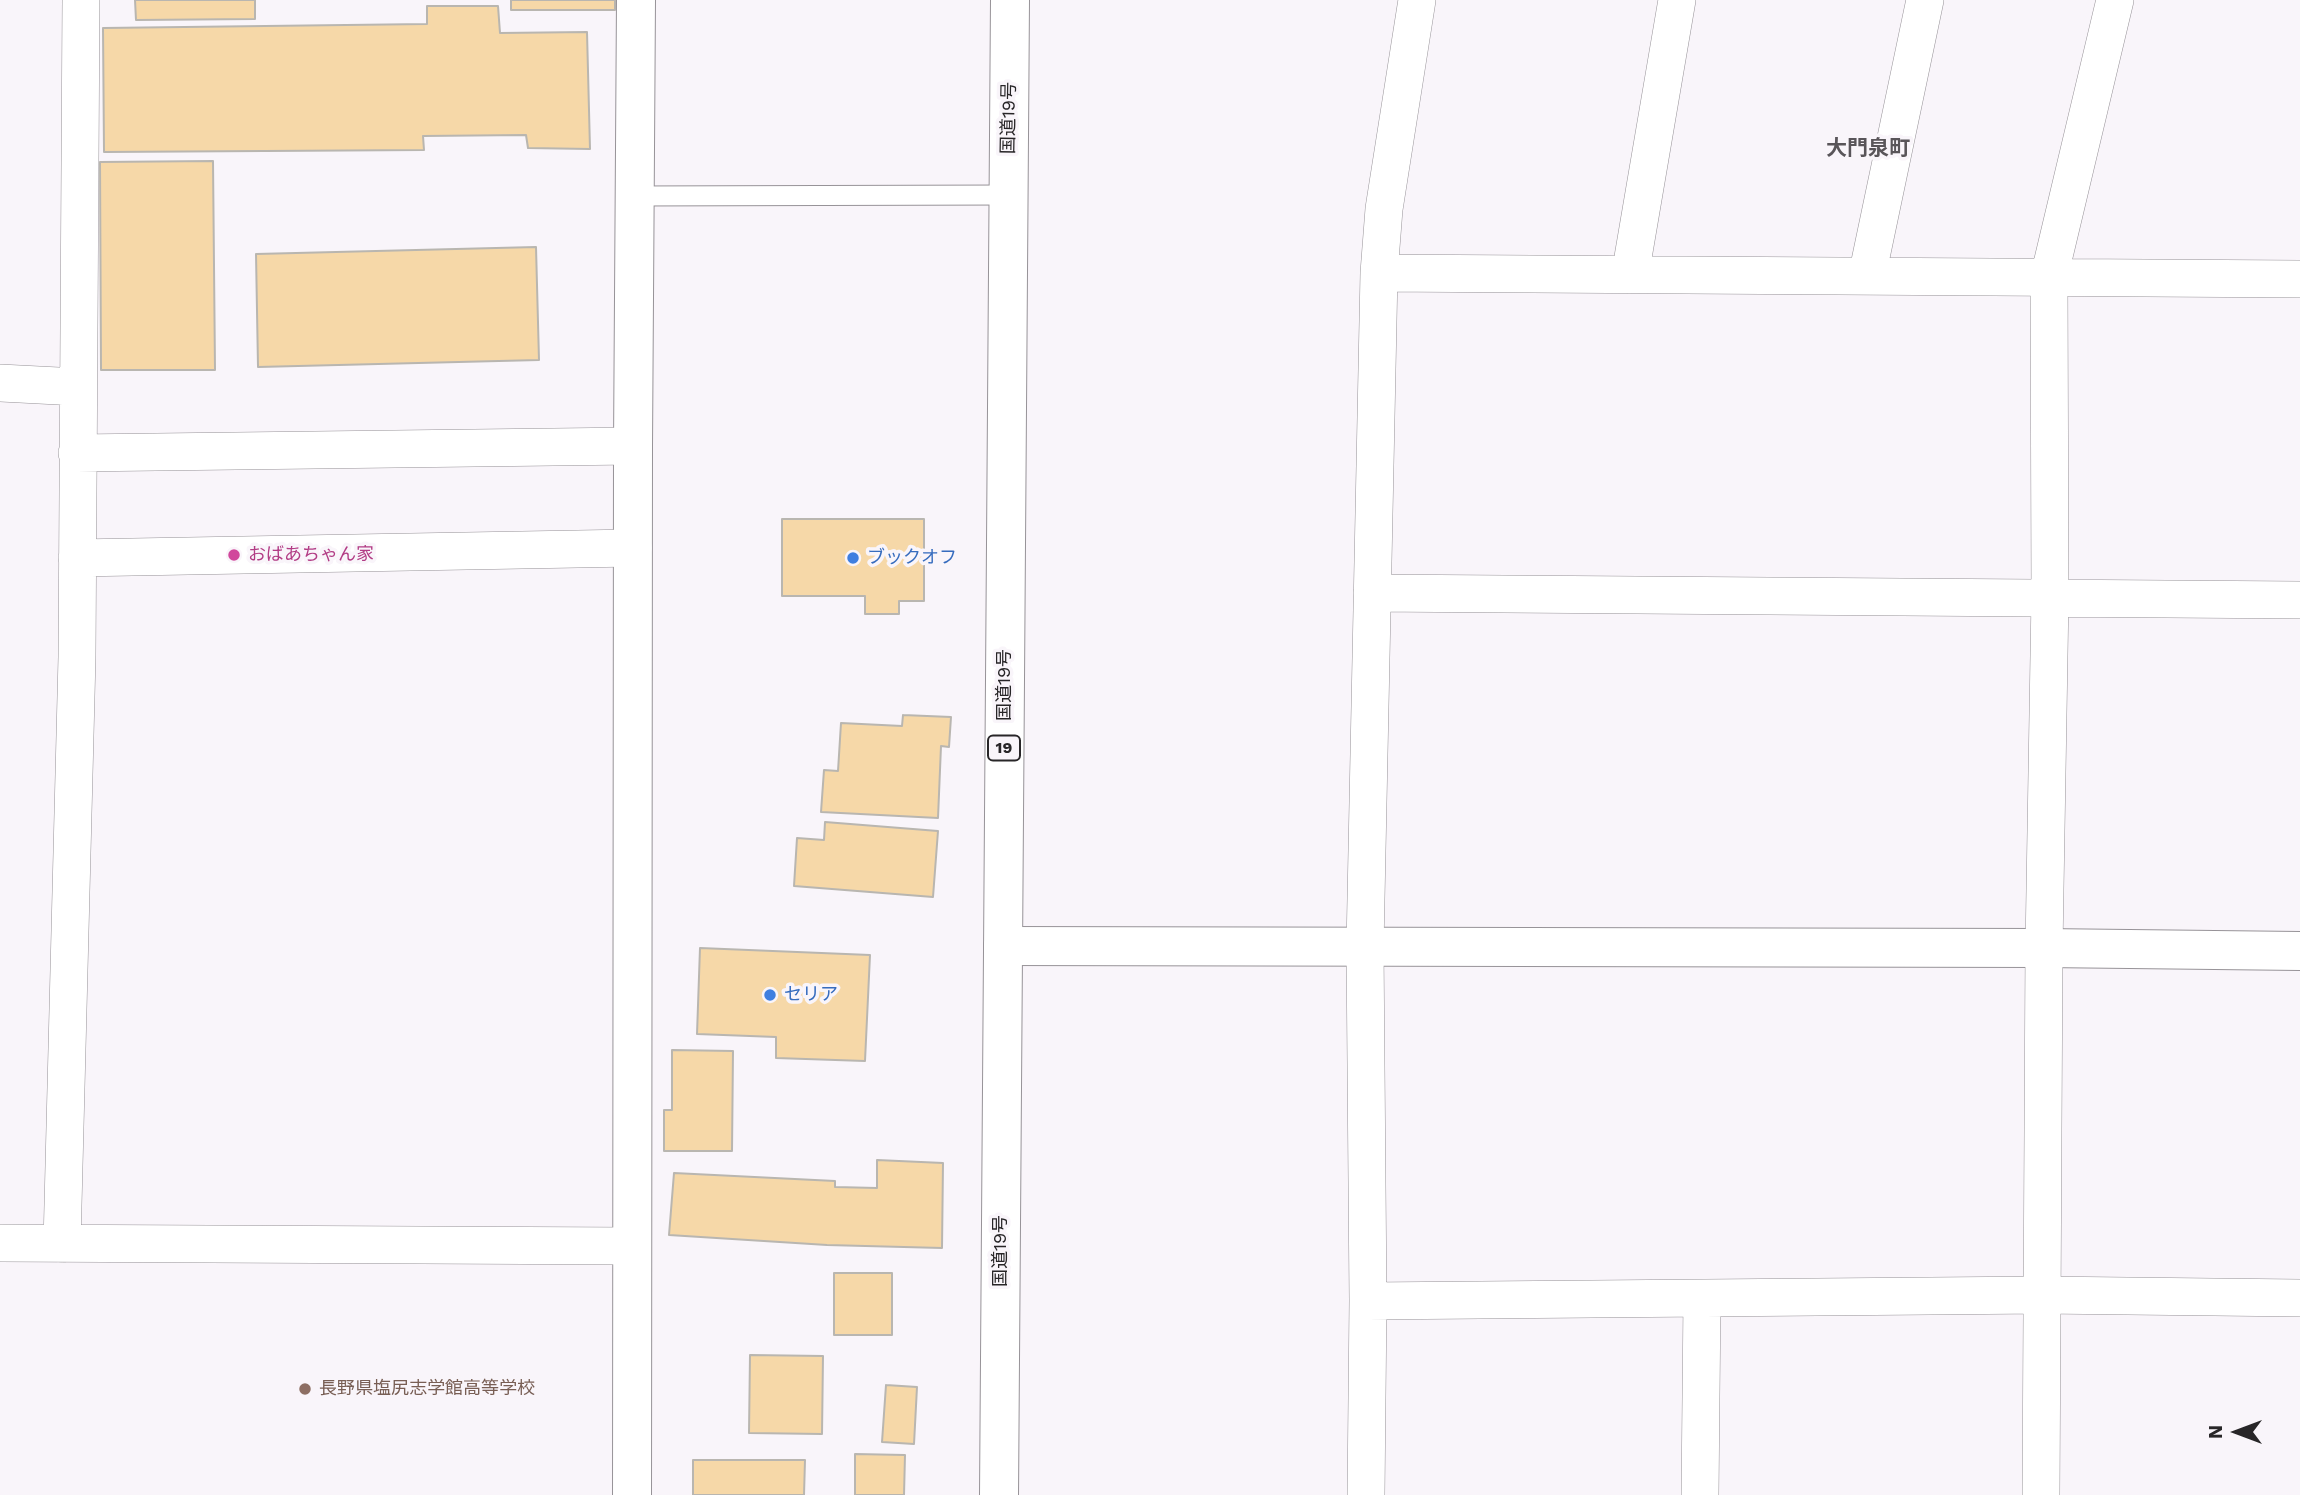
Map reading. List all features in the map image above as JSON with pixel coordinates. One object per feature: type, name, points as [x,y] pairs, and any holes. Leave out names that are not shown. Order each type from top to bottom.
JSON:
[{"type":"main road","points":[[632,1495],[636,0]]},
{"type":"main road","name":"国道19号","points":[[999,1495],[1010,0]]},
{"type":"main road","points":[[1003,946],[2300,951]]},
{"type":"street","points":[[62,1244],[77,671],[81,0]]},
{"type":"street","points":[[1366,1495],[1368,1301],[1365,947],[1379,274],[1384,209],[1416,0]]},
{"type":"street","points":[[1630,275],[1677,0]]},
{"type":"street","points":[[1867,276],[1925,0]]},
{"type":"street","points":[[2041,1495],[2050,597],[2049,277],[2115,0]]},
{"type":"street","points":[[1379,274],[2300,279]]},
{"type":"street","points":[[0,383],[78,387]]},
{"type":"street","points":[[77,453],[633,446]]},
{"type":"street","points":[[77,558],[633,548]]},
{"type":"street","points":[[1372,593],[2300,600]]},
{"type":"street","points":[[0,1243],[631,1246]]},
{"type":"street","points":[[1368,1301],[2042,1295],[2300,1298]]},
{"type":"street","points":[[1700,1495],[1702,1299]]},
{"type":"lane","points":[[635,196],[1008,195]]},
{"type":"building","points":[[135,0],[255,0],[255,19],[136,20]]},
{"type":"building","points":[[511,0],[615,0],[615,10],[511,10]]},
{"type":"building","points":[[427,6],[498,6],[500,33],[587,32],[590,149],[528,148],[526,135],[423,136],[424,150],[104,152],[103,28],[427,24]]},
{"type":"building","points":[[213,161],[215,370],[101,370],[100,162]]},
{"type":"building","points":[[536,247],[539,360],[258,367],[256,254]]},
{"type":"building","name":"ブックオフ","points":[[782,519],[924,519],[924,601],[899,601],[899,614],[865,614],[865,596],[782,596]]},
{"type":"building","points":[[903,715],[951,717],[949,747],[941,746],[938,818],[821,812],[824,770],[838,771],[841,723],[902,726]]},
{"type":"building","points":[[825,822],[938,831],[933,897],[794,886],[797,838],[824,840]]},
{"type":"building","points":[[700,948],[870,955],[865,1061],[776,1058],[776,1037],[697,1034]]},
{"type":"building","points":[[672,1050],[733,1051],[732,1151],[664,1151],[664,1110],[672,1110]]},
{"type":"building","points":[[877,1160],[943,1163],[942,1248],[827,1245],[669,1235],[674,1173],[835,1181],[835,1187],[877,1188]]},
{"type":"building","points":[[834,1273],[892,1273],[892,1335],[834,1335]]},
{"type":"building","points":[[750,1355],[823,1356],[822,1434],[749,1433]]},
{"type":"building","points":[[886,1385],[917,1387],[914,1444],[882,1442]]},
{"type":"building","points":[[855,1454],[905,1455],[904,1495],[855,1495]]},
{"type":"building","points":[[693,1460],[805,1460],[804,1495],[693,1495]]},
{"type":"place","name":"おばあちゃん家","points":[[234,555]]},
{"type":"place","name":"ブックオフ","points":[[853,558]]},
{"type":"place","name":"セリア","points":[[770,995]]},
{"type":"place","name":"長野県塩尻志学館高等学校","points":[[305,1389]]},
{"type":"district","name":"大門泉町","points":[[1868,149]]}]
